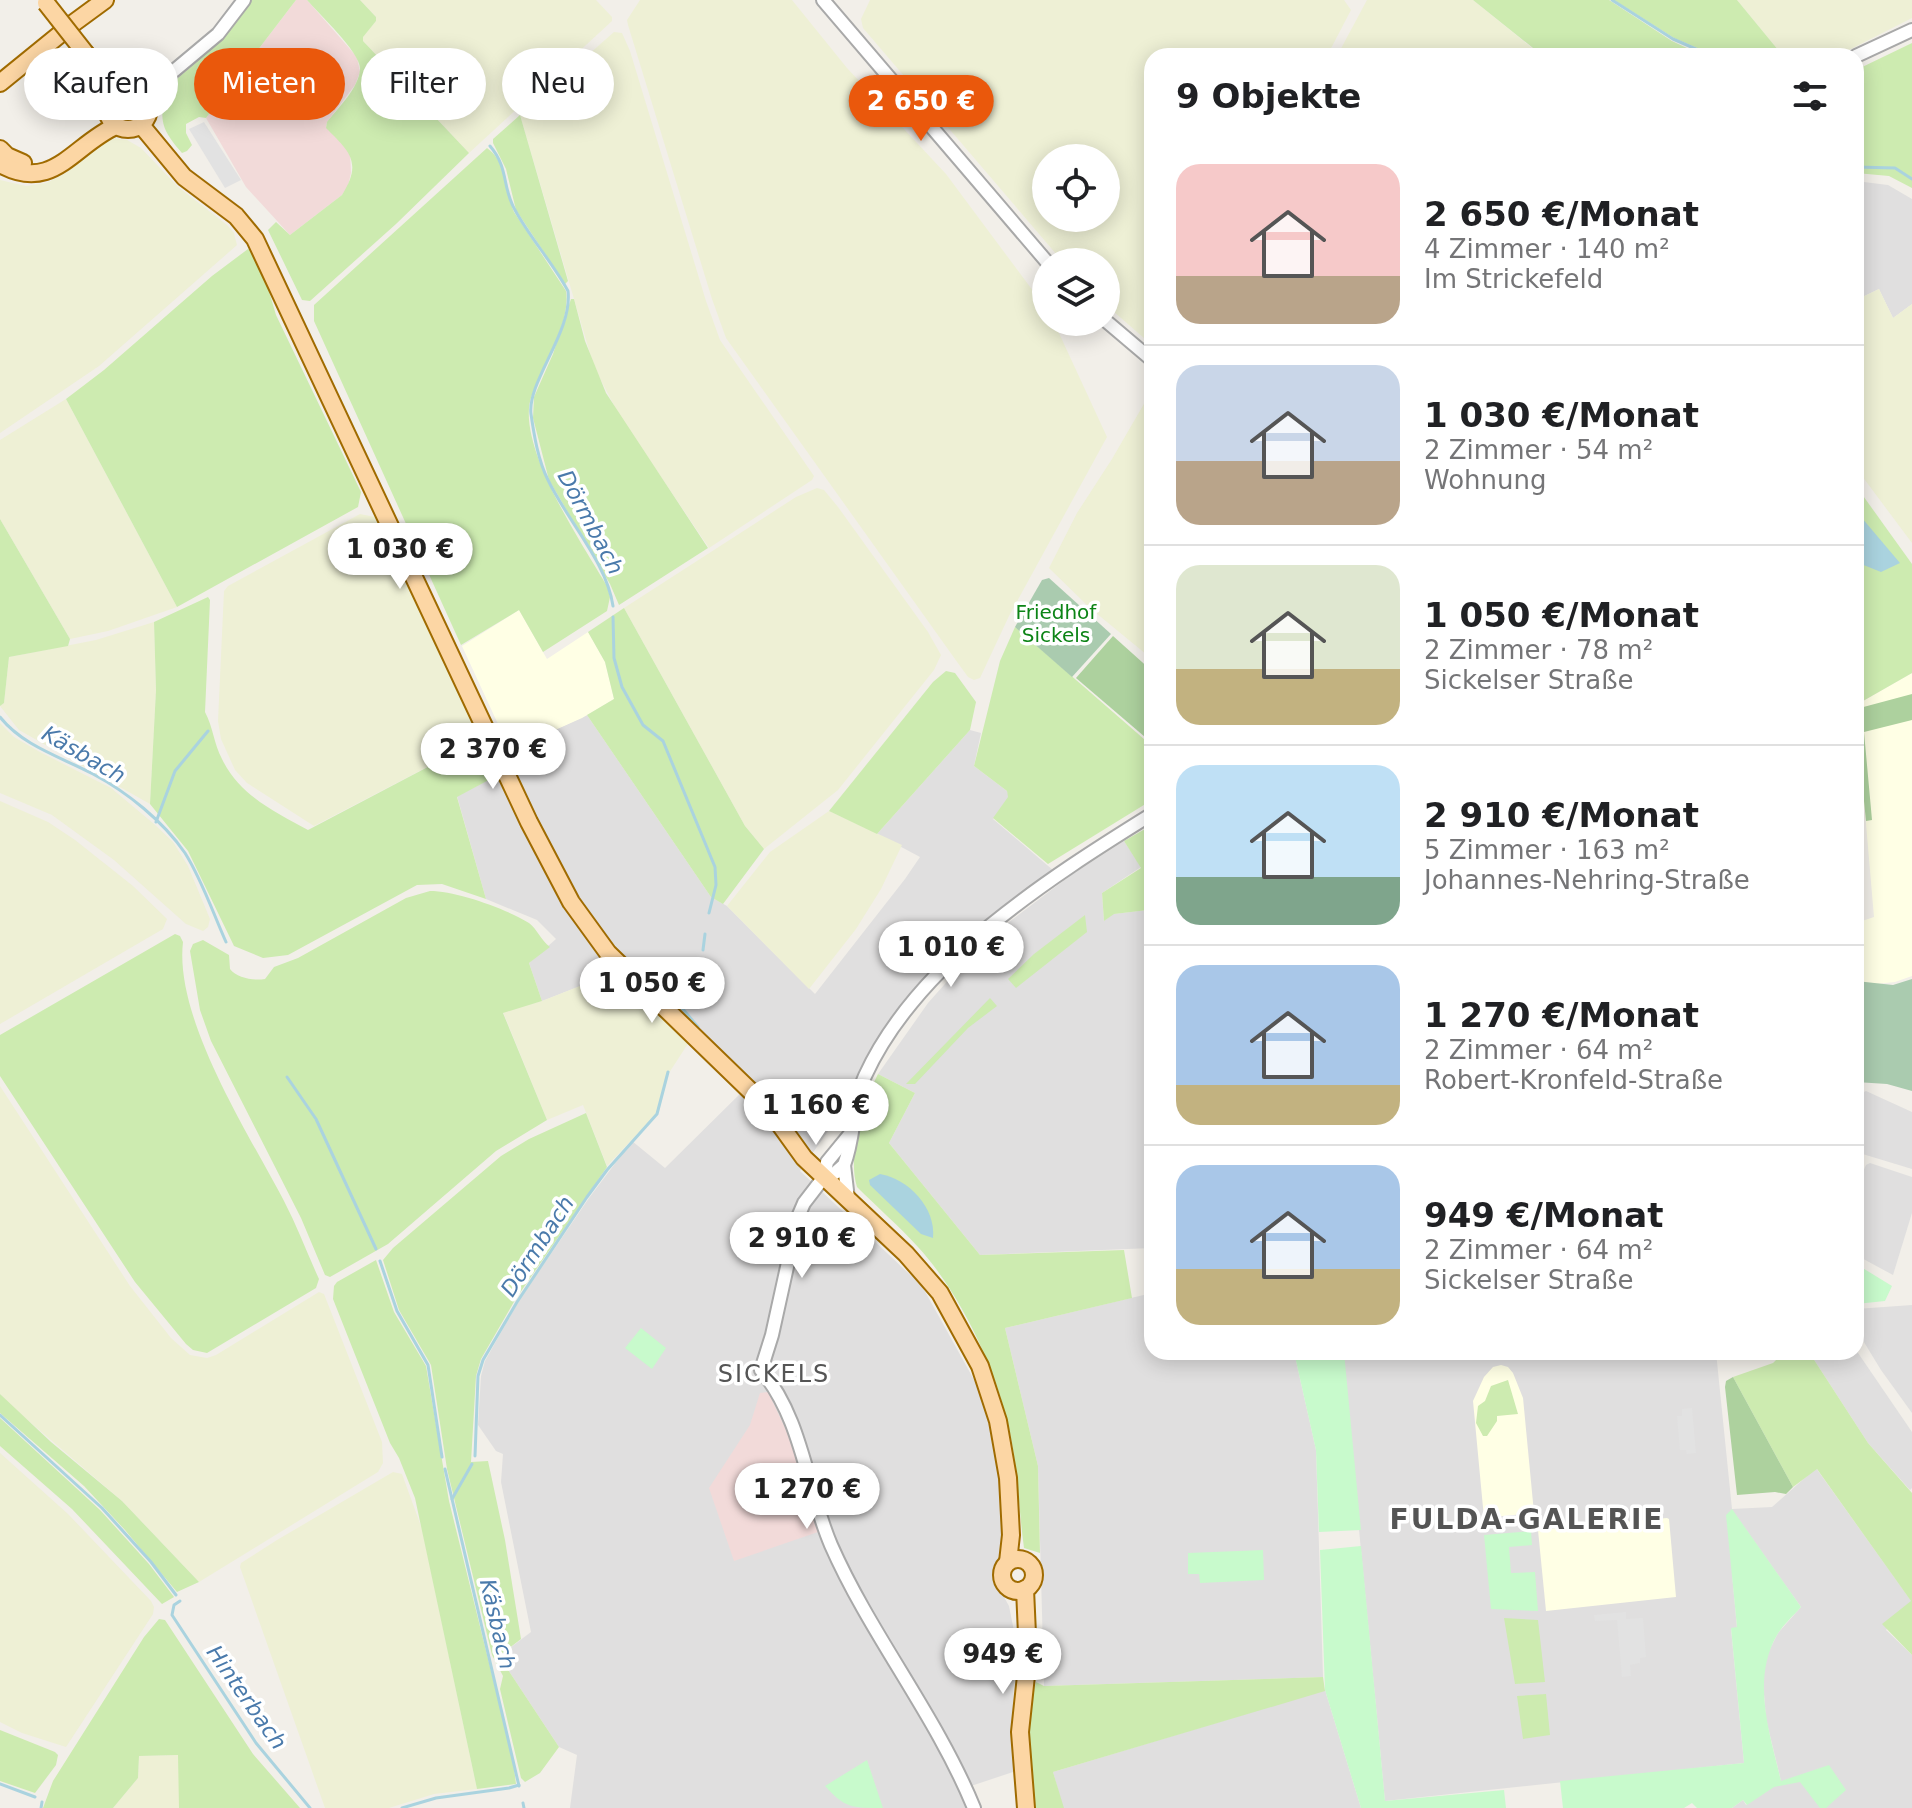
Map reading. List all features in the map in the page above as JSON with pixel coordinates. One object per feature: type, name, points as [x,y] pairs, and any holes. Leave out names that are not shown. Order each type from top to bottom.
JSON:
[{"type":"main road","points":[[0,83],[105,0]]},
{"type":"main road","points":[[45,1],[81,48]]},
{"type":"main road","points":[[112,120],[129,130],[146,120]]},
{"type":"main road","points":[[0,149],[17,162],[39,163],[59,155],[112,120]]},
{"type":"main road","points":[[0,164],[16,171],[43,172],[69,160],[103,132],[112,120]]},
{"type":"main road","points":[[141,125],[184,177],[236,216],[255,239],[554,874],[582,919],[631,977],[768,1108],[804,1158],[906,1254],[940,1293],[980,1366],[1003,1438],[1016,1562],[1033,1573],[1032,1582],[1020,1590]]},
{"type":"main road","points":[[1016,1562],[1002,1572],[1006,1585],[1020,1590]]},
{"type":"main road","points":[[1020,1590],[1026,1615],[1028,1657],[1020,1732],[1026,1808]]},
{"type":"street","points":[[178,67],[218,34],[244,0]]},
{"type":"street","points":[[823,0],[1035,248]]},
{"type":"street","points":[[1864,52],[1912,30]]},
{"type":"street","points":[[1120,333],[1144,353]]},
{"type":"street","points":[[848,1199],[844,1165],[860,1090],[870,1067],[899,1022],[942,972],[993,922],[1025,897],[1144,819]]},
{"type":"street","points":[[850,1134],[827,1162],[824,1177],[804,1203],[798,1217],[761,1370],[779,1397],[794,1430],[830,1544],[946,1750],[974,1808]]},
{"type":"street","points":[[824,1177],[844,1165]]},
{"type":"shaded area","points":[[296,0],[307,0],[357,57],[360,72],[345,98],[345,48],[259,48]]},
{"type":"shaded area","points":[[360,0],[596,0],[612,17],[612,21],[583,48],[502,48],[502,120],[505,120],[469,153],[438,120],[486,120],[486,48],[370,48],[362,37],[376,17]]},
{"type":"shaded area","points":[[640,0],[792,0],[847,68],[946,174],[1032,290],[1032,336],[1060,336],[1107,437],[1009,616],[980,678],[974,680],[968,677],[726,338],[627,20]]},
{"type":"shaded area","points":[[870,0],[1344,0],[1351,10],[1331,48],[1144,48],[1144,338],[1120,317],[1120,248],[1051,248],[1037,232],[1120,232],[1120,144],[1032,144],[1032,226],[863,28],[861,19]]},
{"type":"shaded area","points":[[1367,0],[1473,0],[1532,48],[1341,48]]},
{"type":"shaded area","points":[[1737,0],[1912,0],[1912,18],[1853,48],[1776,48]]},
{"type":"shaded area","points":[[614,32],[622,33],[720,340],[814,476],[709,548],[618,413],[594,367],[521,120],[614,120],[614,48],[596,48]]},
{"type":"shaded area","points":[[207,120],[329,120],[326,127],[350,151],[351,173],[342,195],[290,235],[246,187]]},
{"type":"shaded area","points":[[204,122],[241,180],[225,188],[189,129]]},
{"type":"shaded area","points":[[113,138],[127,140],[141,148],[178,187],[227,225],[234,233],[237,245],[99,366],[0,433],[0,180],[26,186],[46,183],[66,173],[100,144]]},
{"type":"shaded area","points":[[1864,182],[1888,185],[1912,199],[1912,304],[1893,318],[1879,289],[1864,296]]},
{"type":"shaded area","points":[[1879,289],[1893,318],[1912,304],[1912,543],[1864,479],[1864,296]]},
{"type":"shaded area","points":[[66,399],[177,607],[108,631],[70,639],[0,519],[0,440]]},
{"type":"shaded area","points":[[1144,404],[1144,652],[1090,608],[1049,568],[1077,513]]},
{"type":"shaded area","points":[[817,488],[824,490],[838,507],[928,632],[941,655],[934,670],[838,790],[764,849],[745,826],[624,608],[796,497]]},
{"type":"shaded area","points":[[360,514],[375,517],[381,526],[481,739],[314,826],[247,783],[235,770],[221,739],[218,721],[224,591]]},
{"type":"shaded area","points":[[519,610],[547,659],[588,632],[605,662],[614,699],[582,718],[510,750],[462,646]]},
{"type":"shaded area","points":[[154,622],[156,690],[150,804],[19,730],[0,706],[4,703],[9,657],[96,640]]},
{"type":"shaded area","points":[[1912,673],[1912,976],[1895,982],[1866,985],[1864,920],[1874,917],[1864,801],[1864,700]]},
{"type":"shaded area","points":[[587,715],[711,897],[727,906],[815,994],[920,857],[877,834],[970,730],[981,733],[974,766],[1007,791],[1009,797],[993,819],[1054,871],[946,959],[867,1065],[831,1127],[800,1171],[922,1286],[978,1387],[995,1435],[1004,1554],[996,1563],[994,1579],[1009,1606],[1014,1631],[1013,1772],[959,1790],[967,1808],[570,1808],[577,1755],[559,1747],[499,1656],[531,1632],[501,1482],[503,1454],[496,1451],[478,1425],[485,1361],[518,1302],[632,1141],[665,1168],[751,1083],[627,968],[542,1001],[529,963],[556,939],[537,920],[486,899],[457,796],[497,775],[491,760]]},
{"type":"shaded area","points":[[0,723],[14,737],[111,788],[173,842],[188,866],[210,919],[208,927],[203,931],[186,924],[114,860],[52,815],[0,793]]},
{"type":"shaded area","points":[[0,801],[48,822],[75,840],[133,886],[167,919],[163,929],[0,1024]]},
{"type":"shaded area","points":[[829,811],[902,845],[881,889],[856,929],[809,989],[727,906],[770,852]]},
{"type":"shaded area","points":[[1124,841],[1141,867],[1102,893],[1104,921],[1113,914],[1144,910],[1144,1248],[980,1255],[889,1143],[915,1093],[878,1074],[928,1003],[960,967],[1009,922],[1071,875]]},
{"type":"shaded area","points":[[618,971],[689,1042],[669,1073],[659,1111],[607,1166],[583,1105],[547,1120],[503,1012],[542,1001]]},
{"type":"shaded area","points":[[0,1086],[130,1286],[171,1338],[190,1355],[207,1358],[216,1355],[319,1292],[324,1294],[382,1442],[383,1463],[378,1472],[199,1582],[122,1501],[9,1404],[0,1394]]},
{"type":"shaded area","points":[[1864,1092],[1912,1112],[1912,1169],[1864,1154]]},
{"type":"shaded area","points":[[1870,1163],[1912,1177],[1912,1213],[1893,1275],[1864,1259],[1866,1165]]},
{"type":"shaded area","points":[[1144,1295],[1144,1360],[1296,1360],[1316,1450],[1323,1677],[1044,1686],[1038,1466],[1005,1328]]},
{"type":"shaded area","points":[[1912,1305],[1912,1413],[1864,1342],[1864,1308]]},
{"type":"shaded area","points":[[1343,1360],[1717,1360],[1732,1509],[1772,1507],[1816,1468],[1912,1602],[1886,1630],[1912,1655],[1912,1808],[1732,1808],[1743,1800],[1746,1805],[1781,1781],[1766,1719],[1763,1682],[1766,1657],[1778,1633],[1801,1607],[1732,1510],[1732,1574],[1737,1628],[1731,1629],[1744,1763],[1385,1801]]},
{"type":"shaded area","points":[[1814,1360],[1863,1360],[1912,1432],[1910,1490],[1868,1443]]},
{"type":"shaded area","points":[[1501,1365],[1513,1373],[1523,1398],[1534,1513],[1484,1518],[1473,1401],[1484,1377],[1493,1367]]},
{"type":"shaded area","points":[[768,1392],[796,1451],[818,1532],[734,1561],[709,1488],[750,1425],[760,1393]]},
{"type":"shaded area","points":[[1692,1408],[1696,1453],[1687,1454],[1686,1450],[1680,1450],[1677,1416],[1682,1416],[1682,1409]]},
{"type":"shaded area","points":[[0,1453],[68,1514],[154,1607],[153,1614],[66,1747],[22,1733],[0,1722]]},
{"type":"shaded area","points":[[393,1472],[402,1474],[422,1529],[477,1789],[434,1794],[389,1808],[325,1808],[240,1567],[241,1563],[277,1540]]},
{"type":"shaded area","points":[[1667,1518],[1676,1597],[1546,1611],[1538,1530]]},
{"type":"shaded area","points":[[1626,1612],[1626,1619],[1643,1618],[1646,1657],[1640,1658],[1640,1663],[1630,1665],[1631,1676],[1622,1677],[1617,1620],[1595,1621],[1594,1615]]},
{"type":"shaded area","points":[[1325,1690],[1361,1808],[1063,1808],[1053,1772]]},
{"type":"shaded area","points":[[179,1755],[179,1808],[113,1808],[138,1778],[139,1756]]},
{"type":"green space","points":[[252,0],[296,0],[259,48],[213,48]]},
{"type":"green space","points":[[307,0],[360,0],[376,17],[363,37],[370,48],[361,48],[361,120],[438,120],[469,153],[310,301],[302,300],[268,230],[276,222],[290,235],[342,195],[348,184],[352,174],[350,158],[326,128],[329,120],[345,120],[345,100],[359,76],[359,62]]},
{"type":"green space","points":[[1473,0],[1609,0],[1687,48],[1533,48]]},
{"type":"green space","points":[[1614,0],[1737,0],[1776,48],[1697,48],[1674,38]]},
{"type":"green space","points":[[1912,43],[1912,188],[1889,176],[1864,174],[1864,66]]},
{"type":"green space","points":[[194,64],[194,120],[186,124],[186,133],[192,145],[182,153],[169,137],[163,120],[178,120],[178,78]]},
{"type":"green space","points":[[119,120],[139,120],[135,123]]},
{"type":"green space","points":[[514,120],[521,120],[568,281],[565,284],[516,210],[506,169],[493,139]]},
{"type":"green space","points":[[487,148],[499,161],[514,212],[566,291],[560,330],[532,395],[529,415],[532,439],[553,493],[607,586],[610,597],[607,611],[543,652],[519,610],[461,645],[314,321],[314,305]]},
{"type":"green space","points":[[248,249],[254,251],[260,261],[276,315],[361,492],[358,507],[177,607],[66,399]]},
{"type":"green space","points":[[571,299],[574,299],[585,341],[606,393],[708,548],[619,605],[610,584],[549,480],[533,418],[534,397],[553,354]]},
{"type":"green space","points":[[1864,497],[1912,564],[1912,673],[1864,700]]},
{"type":"green space","points":[[0,519],[70,639],[68,646],[9,657],[4,703],[0,706]]},
{"type":"green space","name":"Friedhof Sickels","points":[[1049,578],[1111,634],[1072,677],[1015,627],[1042,580]]},
{"type":"green space","points":[[208,597],[205,712],[219,753],[229,772],[248,793],[308,830],[481,739],[498,775],[457,797],[486,899],[442,884],[417,885],[288,955],[263,958],[234,946],[188,851],[150,804],[156,690],[154,622]]},
{"type":"green space","points":[[624,608],[745,826],[764,849],[723,904],[711,897],[587,715],[614,699],[605,662],[588,632]]},
{"type":"green space","points":[[1015,627],[1144,739],[1144,805],[1048,864],[993,818],[1008,797],[1007,791],[974,766],[1000,661]]},
{"type":"green space","points":[[1113,636],[1144,664],[1144,736],[1076,678]]},
{"type":"green space","points":[[946,671],[955,673],[976,702],[970,730],[877,834],[829,811],[933,682]]},
{"type":"green space","points":[[1912,694],[1912,720],[1864,732],[1864,707]]},
{"type":"green space","points":[[1864,732],[1872,820],[1866,821],[1864,801]]},
{"type":"green space","points":[[1144,830],[1144,910],[1114,914],[1104,921],[1102,893],[1141,868],[1124,841]]},
{"type":"green space","points":[[430,891],[467,897],[508,912],[529,923],[550,947],[529,963],[542,1001],[503,1013],[547,1120],[496,1151],[388,1244],[330,1277],[325,1275],[301,1218],[211,1041],[200,1010],[190,951],[193,944],[203,940],[229,955],[230,969],[237,975],[265,979],[274,967],[298,958],[406,898]]},
{"type":"green space","points":[[1085,915],[1087,932],[1016,988],[1008,979],[1034,954]]},
{"type":"green space","points":[[175,934],[183,942],[183,972],[190,1006],[202,1040],[234,1110],[289,1210],[319,1279],[316,1288],[207,1353],[193,1350],[186,1344],[135,1282],[0,1076],[0,1035]]},
{"type":"green space","points":[[1912,979],[1912,1091],[1887,1084],[1864,1083],[1864,982],[1893,985]]},
{"type":"green space","points":[[990,998],[997,1006],[968,1028],[915,1084],[906,1084]]},
{"type":"green space","points":[[878,1074],[915,1093],[889,1143],[980,1255],[1124,1250],[1132,1298],[1005,1328],[1038,1466],[1040,1553],[1024,1548],[1015,1465],[1005,1414],[988,1363],[964,1312],[934,1266],[911,1239],[857,1187],[855,1145],[867,1099]]},
{"type":"green space","points":[[586,1113],[607,1167],[515,1300],[481,1359],[476,1376],[471,1462],[488,1461],[521,1639],[499,1656],[559,1747],[540,1773],[525,1782],[521,1778],[500,1689],[503,1676],[492,1655],[447,1469],[431,1365],[399,1310],[383,1260],[501,1156],[529,1139]]},
{"type":"green space","points":[[376,1260],[394,1312],[426,1366],[449,1501],[513,1760],[516,1784],[477,1789],[415,1498],[333,1299],[337,1282]]},
{"type":"green space","points":[[1864,1269],[1892,1286],[1885,1301],[1864,1303]]},
{"type":"green space","points":[[641,1328],[666,1348],[652,1369],[625,1348]]},
{"type":"green space","points":[[1296,1360],[1345,1360],[1361,1530],[1319,1532],[1316,1450]]},
{"type":"green space","points":[[1776,1360],[1814,1360],[1868,1443],[1912,1493],[1912,1655],[1882,1624],[1911,1601],[1817,1469],[1793,1487],[1733,1377]]},
{"type":"green space","points":[[1733,1377],[1793,1487],[1786,1494],[1737,1495],[1725,1387],[1726,1381]]},
{"type":"green space","points":[[1508,1380],[1518,1414],[1497,1416],[1487,1436],[1483,1436],[1476,1423],[1478,1406],[1485,1401],[1491,1386]]},
{"type":"green space","points":[[0,1394],[51,1442],[122,1501],[199,1582],[177,1592],[84,1486],[0,1413]]},
{"type":"green space","points":[[0,1418],[100,1510],[174,1597],[162,1604],[72,1509],[0,1446]]},
{"type":"green space","points":[[1732,1509],[1801,1607],[1777,1635],[1765,1670],[1765,1707],[1781,1781],[1829,1765],[1846,1790],[1826,1808],[1820,1808],[1800,1782],[1774,1787],[1747,1805],[1743,1800],[1732,1808],[1697,1808],[1692,1803],[1684,1808],[1563,1808],[1560,1781],[1744,1763],[1731,1628],[1737,1627],[1726,1515]]},
{"type":"green space","points":[[1531,1531],[1532,1545],[1509,1547],[1511,1573],[1535,1572],[1538,1611],[1491,1609],[1484,1535]]},
{"type":"green space","points":[[1361,1546],[1385,1801],[1504,1790],[1506,1808],[1361,1808],[1325,1690],[1320,1550]]},
{"type":"green space","points":[[1263,1550],[1264,1580],[1200,1583],[1199,1574],[1188,1574],[1188,1553]]},
{"type":"green space","points":[[1504,1618],[1538,1620],[1545,1682],[1515,1684]]},
{"type":"green space","points":[[159,1619],[165,1620],[253,1754],[300,1808],[179,1808],[178,1755],[139,1756],[138,1778],[113,1808],[43,1808],[53,1781],[144,1637]]},
{"type":"green space","points":[[1323,1677],[1325,1691],[1053,1772],[1064,1808],[1034,1808],[1028,1773],[1027,1719],[1036,1682],[1044,1686]]},
{"type":"green space","points":[[1546,1694],[1550,1735],[1523,1739],[1517,1696]]},
{"type":"green space","points":[[0,1730],[58,1755],[56,1765],[35,1793],[0,1781]]},
{"type":"green space","points":[[867,1760],[883,1808],[850,1805],[838,1799],[825,1786]]},
{"type":"water","points":[[1864,520],[1900,563],[1881,572],[1864,565]]},
{"type":"water","points":[[880,1174],[901,1182],[918,1197],[930,1216],[933,1238],[921,1234],[870,1185],[869,1180]]},
{"type":"waterway","points":[[1612,0],[1673,39],[1694,48]]},
{"type":"waterway","name":"Dörmbach","points":[[490,146],[500,162],[515,210],[568,291],[564,323],[536,387],[531,414],[545,472],[595,558],[613,606]]},
{"type":"waterway","points":[[1864,167],[1895,168],[1912,179]]},
{"type":"waterway","name":"Dörmbach","points":[[613,617],[614,658],[622,687],[643,725],[663,741],[715,867],[716,885],[709,913]]},
{"type":"waterway","name":"Käsbach","points":[[0,717],[20,736],[106,781],[155,819],[191,863],[226,942]]},
{"type":"waterway","points":[[156,822],[175,771],[208,731]]},
{"type":"waterway","name":"Dörmbach","points":[[703,950],[705,934]]},
{"type":"waterway","name":"Dörmbach","points":[[698,964],[693,996],[682,1008],[698,1027]]},
{"type":"waterway","name":"Dörmbach","points":[[475,1456],[478,1376],[483,1360],[517,1302],[587,1197],[657,1114],[668,1072]]},
{"type":"waterway","name":"Käsbach","points":[[287,1077],[316,1119],[376,1249]]},
{"type":"waterway","name":"Käsbach","points":[[380,1261],[397,1311],[428,1365],[442,1457]]},
{"type":"waterway","name":"Hinterbach","points":[[0,1415],[102,1508],[176,1595]]},
{"type":"waterway","name":"Dörmbach","points":[[452,1499],[472,1464]]},
{"type":"waterway","name":"Käsbach","points":[[445,1469],[519,1786]]},
{"type":"waterway","name":"Hinterbach","points":[[180,1601],[174,1605],[172,1615],[256,1743],[310,1808]]},
{"type":"waterway","points":[[0,1784],[35,1797]]},
{"type":"waterway","points":[[402,1808],[436,1798],[519,1785]]},
{"type":"waterway","points":[[41,1808],[42,1802]]},
{"type":"waterway","name":"Käsbach","points":[[523,1803],[524,1808]]},
{"type":"district","name":"SICKELS","points":[[774,1374]]},
{"type":"district","name":"FULDA-GALERIE","points":[[1527,1519]]}]
